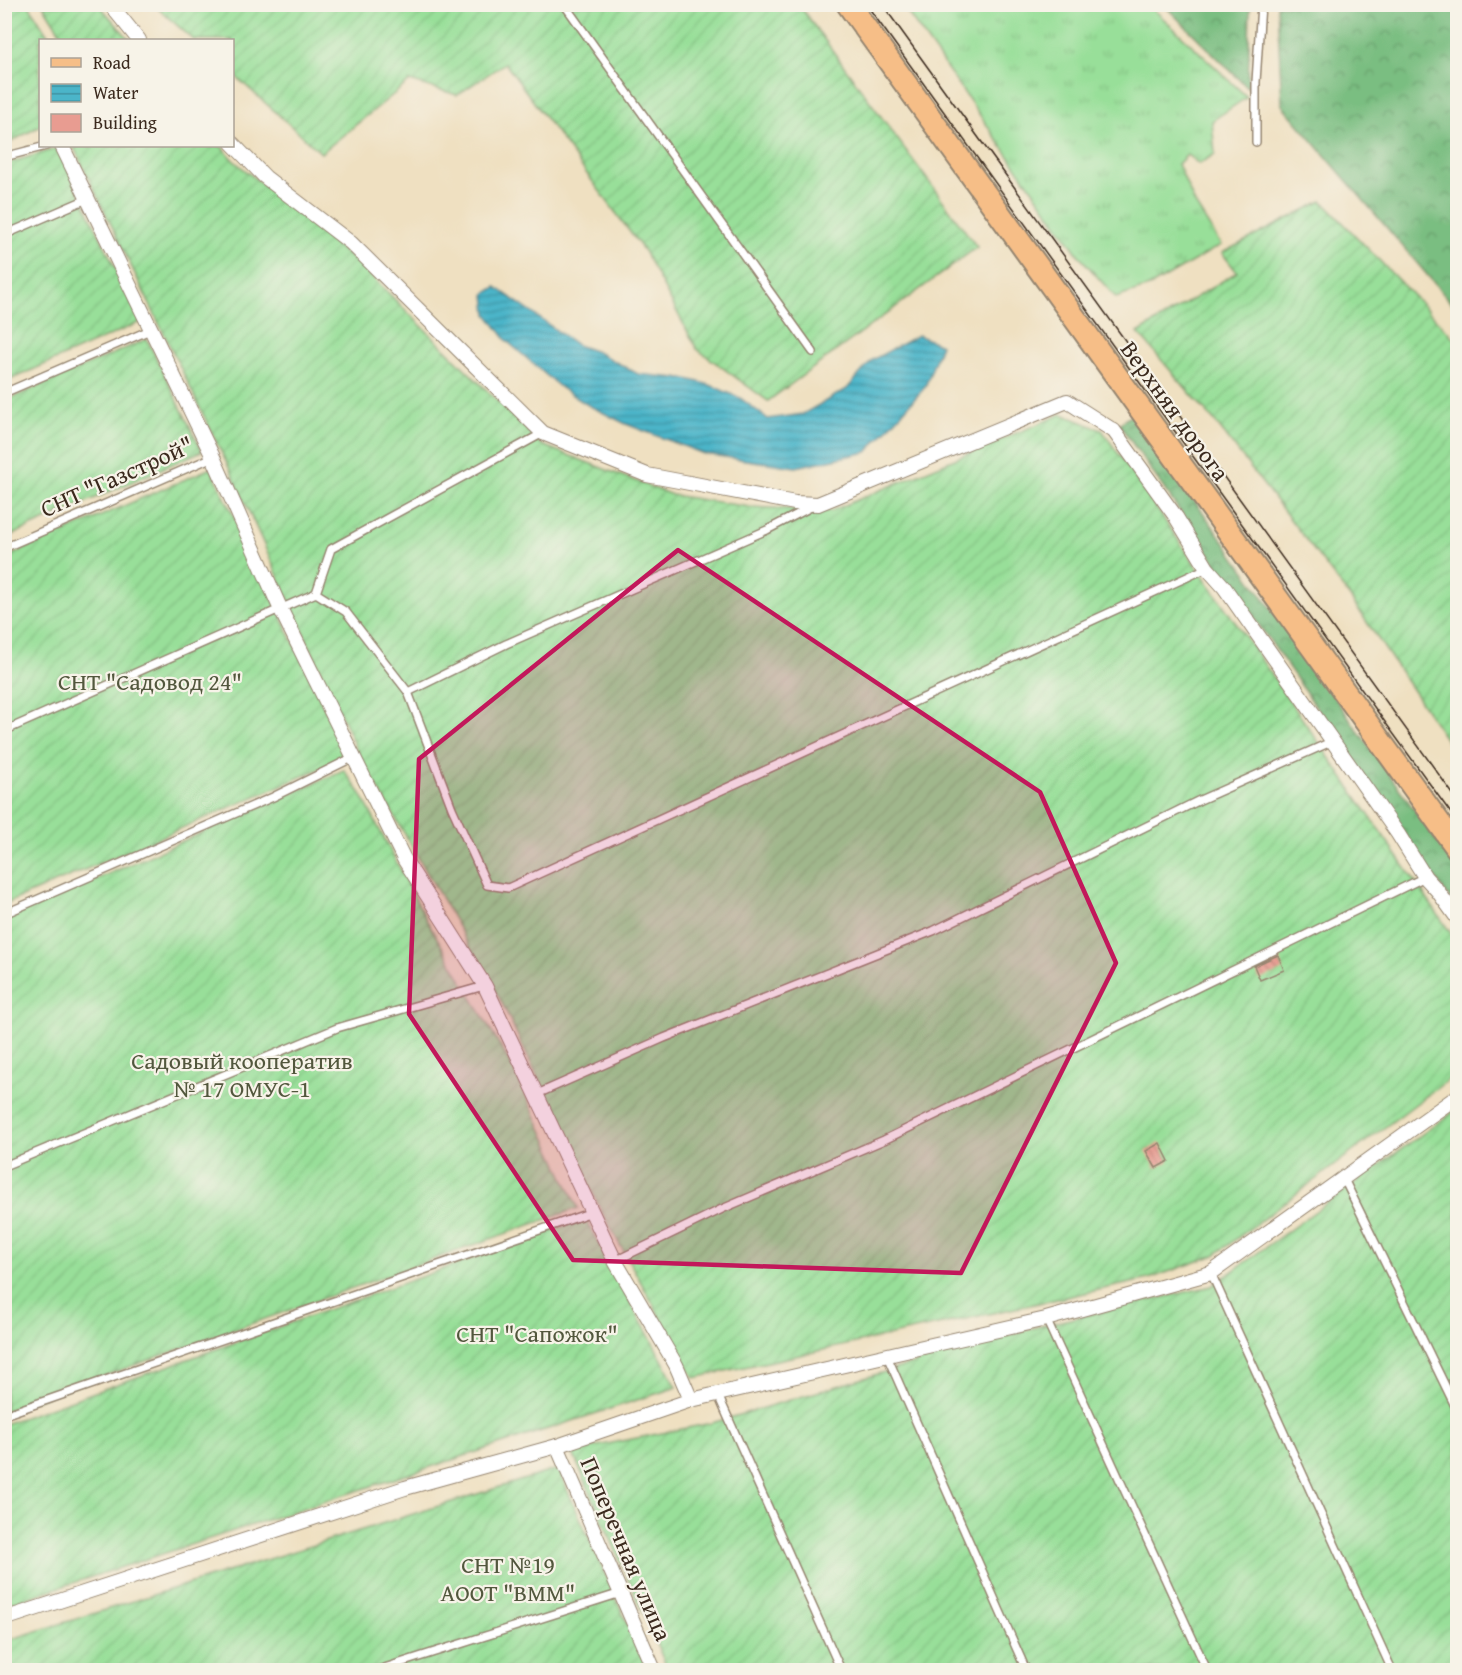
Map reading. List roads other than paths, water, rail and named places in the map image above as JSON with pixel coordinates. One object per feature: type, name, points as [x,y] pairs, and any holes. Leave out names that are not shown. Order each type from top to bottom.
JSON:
[{"type":"main road","name":"Верхняя дорога","points":[[848,4],[1458,849]]},
{"type":"street","points":[[110,4],[138,39]]},
{"type":"street","points":[[234,145],[265,177],[351,243],[543,433],[647,475],[795,503],[818,504],[1067,401],[1114,431],[1176,517],[1207,568],[1224,587],[1398,834],[1425,877],[1458,919]]},
{"type":"street","points":[[62,147],[213,457],[281,610],[404,859],[485,986],[615,1261],[676,1365],[692,1400]]},
{"type":"street","points":[[4,1619],[135,1579],[405,1488],[557,1446],[692,1400],[1046,1319],[1211,1273],[1457,1096]]},
{"type":"street","name":"Поперечная улица","points":[[557,1446],[654,1671]]},
{"type":"lane","points":[[564,4],[813,352]]},
{"type":"lane","points":[[1256,142],[1256,82],[1262,4]]},
{"type":"lane","points":[[4,157],[41,147]]},
{"type":"lane","points":[[4,235],[87,200]]},
{"type":"lane","points":[[4,393],[150,330]]},
{"type":"lane","points":[[4,731],[316,593],[331,549],[543,433]]},
{"type":"lane","name":"СНТ \"Газстрой\"","points":[[4,548],[213,457]]},
{"type":"lane","points":[[408,692],[506,644],[767,530],[818,504]]},
{"type":"lane","points":[[316,593],[346,612],[408,692],[452,808],[487,885],[508,888],[1207,568]]},
{"type":"lane","points":[[535,1095],[664,1038],[933,931],[1200,800],[1333,741]]},
{"type":"lane","points":[[4,914],[273,797],[354,757]]},
{"type":"lane","points":[[615,1261],[722,1209],[884,1140],[1425,877]]},
{"type":"lane","points":[[4,1167],[336,1028],[485,986]]},
{"type":"lane","points":[[1343,1178],[1458,1412]]},
{"type":"lane","points":[[4,1415],[592,1212]]},
{"type":"lane","points":[[1211,1273],[1392,1671]]},
{"type":"lane","points":[[1046,1319],[1207,1671]]},
{"type":"lane","points":[[887,1356],[1026,1671]]},
{"type":"lane","points":[[718,1395],[841,1671]]},
{"type":"lane","points":[[378,1671],[621,1593]]},
{"type":"water","points":[[496,287],[577,345],[597,352],[638,374],[687,379],[710,385],[740,398],[768,419],[803,414],[847,389],[872,360],[918,335],[941,345],[925,387],[867,452],[796,467],[704,454],[626,424],[588,405],[561,388],[507,341],[487,314],[485,294]]},
{"type":"tram line","points":[[866,4],[1458,823]]},
{"type":"tram line","points":[[882,4],[1458,801]]},
{"type":"park label","name":"СНТ \"Садовод 24\"","points":[[150,682]]},
{"type":"park label","name":"Садовый кооператив № 17 ОМУС-1","points":[[242,1075]]},
{"type":"park label","name":"СНТ \"Сапожок\"","points":[[537,1334]]},
{"type":"park label","name":"СНТ №19 АООТ \"ВММ\"","points":[[508,1579]]}]
